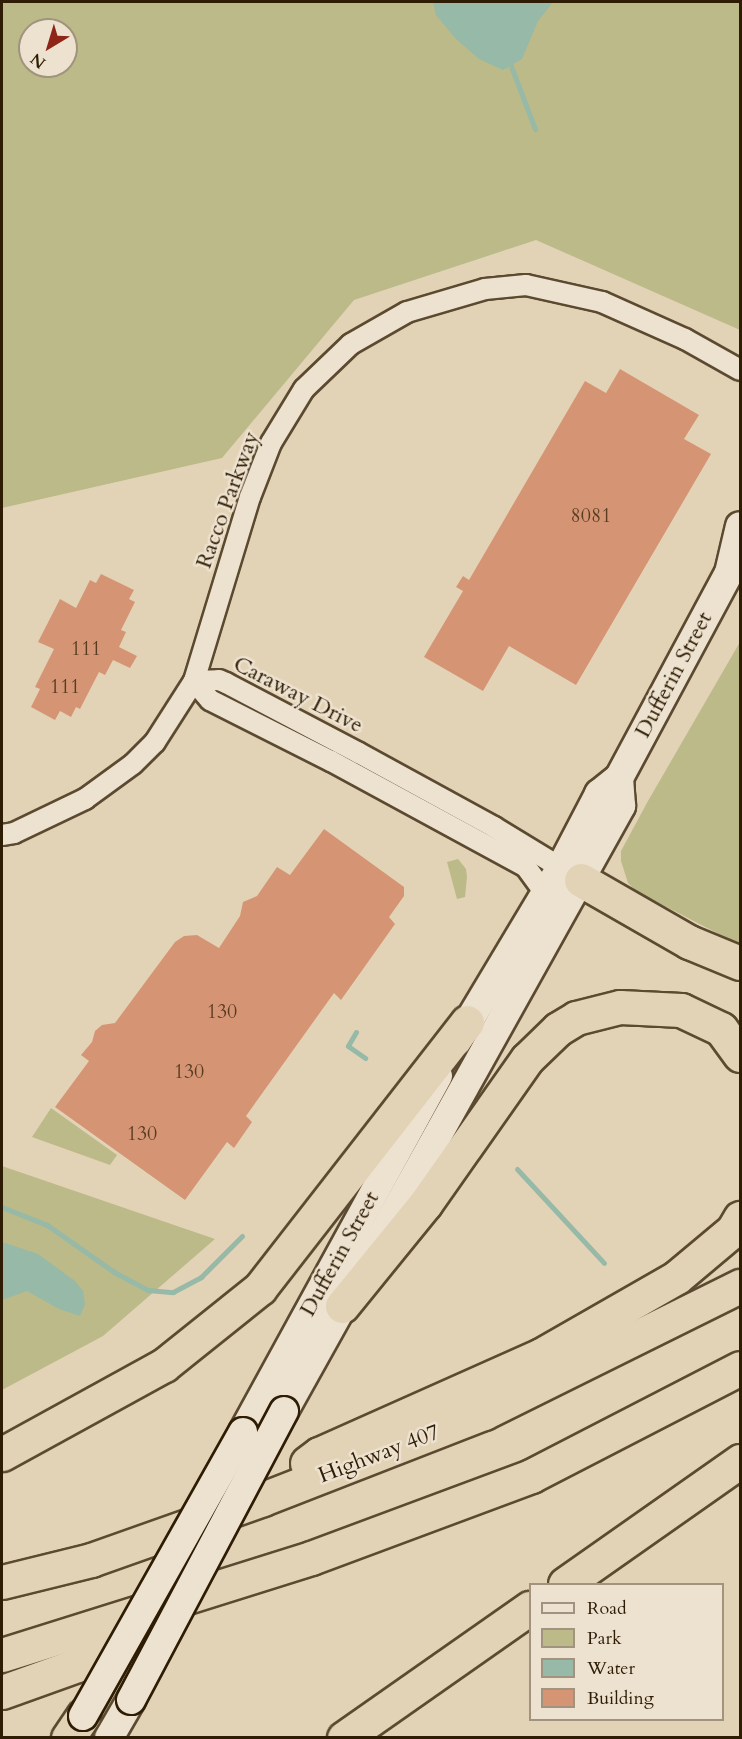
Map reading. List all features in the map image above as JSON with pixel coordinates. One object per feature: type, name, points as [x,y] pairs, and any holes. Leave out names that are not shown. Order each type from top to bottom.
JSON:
[{"type":"highway","points":[[571,874],[689,942],[741,963]]},
{"type":"highway","points":[[342,1306],[425,1204],[526,1059],[558,1029],[576,1018],[620,1007],[681,1010],[721,1029],[741,1055]]},
{"type":"highway","points":[[2,1454],[164,1365],[260,1288],[467,1022]]},
{"type":"highway","points":[[263,1499],[319,1454],[541,1355],[677,1277],[733,1230],[741,1218]]},
{"type":"highway","name":"Highway 407","points":[[2,1582],[92,1560],[263,1499],[484,1413],[741,1286]]},
{"type":"highway","points":[[2,1655],[311,1558],[531,1476],[741,1368]]},
{"type":"highway","points":[[566,1583],[741,1461]]},
{"type":"highway","points":[[2,1692],[77,1665],[235,1582]]},
{"type":"highway","points":[[344,1737],[529,1609]]},
{"type":"main road","name":"Dufferin Street","points":[[109,1737],[131,1700],[211,1544],[342,1306],[571,874],[621,806],[619,778],[735,568],[741,526]]},
{"type":"main road","name":"Dufferin Street","points":[[74,1730],[243,1432],[467,1022],[545,893],[571,874]]},
{"type":"street","name":"Racco Parkway","points":[[2,835],[14,833],[85,800],[133,764],[155,742],[194,681],[250,497],[271,443],[304,389],[351,344],[407,312],[485,289],[526,285],[602,302],[685,339],[741,370]]},
{"type":"street","name":"Caraway Drive","points":[[194,681],[219,680],[226,683],[442,799],[571,874]]},
{"type":"street","name":"Caraway Drive","points":[[194,681],[210,700],[331,761],[526,867],[545,893]]},
{"type":"green space","points":[[2,2],[740,2],[740,330],[536,240],[354,300],[222,458],[2,508]]},
{"type":"green space","points":[[740,642],[740,945],[636,891],[628,883],[621,861],[621,851]]},
{"type":"green space","points":[[458,859],[466,869],[467,877],[465,897],[457,899],[447,862]]},
{"type":"green space","points":[[51,1108],[117,1155],[110,1165],[32,1137]]},
{"type":"green space","points":[[2,1166],[215,1239],[103,1336],[2,1390]]},
{"type":"water","points":[[433,2],[553,2],[538,21],[522,59],[503,70],[479,59],[455,38],[436,15]]},
{"type":"water","points":[[2,1242],[38,1254],[75,1281],[83,1291],[85,1304],[80,1316],[59,1309],[27,1291],[2,1300]]},
{"type":"building","points":[[620,369],[699,415],[684,439],[711,454],[576,685],[509,646],[483,691],[424,657],[463,591],[456,587],[463,576],[469,580],[585,381],[606,393]]},
{"type":"building","points":[[101,574],[134,590],[129,599],[135,602],[121,630],[126,632],[119,647],[137,656],[130,668],[113,660],[105,675],[99,672],[80,709],[76,707],[71,717],[60,711],[55,720],[31,707],[40,689],[35,687],[54,649],[38,642],[60,599],[76,608],[90,580],[96,583]]},
{"type":"building","points":[[324,829],[404,887],[404,896],[389,917],[395,924],[341,1000],[334,993],[246,1116],[252,1122],[234,1148],[227,1142],[185,1200],[55,1107],[89,1061],[81,1055],[92,1042],[95,1031],[102,1025],[115,1023],[175,942],[184,936],[197,935],[219,948],[240,916],[243,902],[257,896],[277,867],[290,875]]},
{"type":"waterway","points":[[509,61],[535,129]]},
{"type":"waterway","points":[[356,1032],[348,1046],[365,1058]]},
{"type":"waterway","points":[[517,1169],[604,1263]]},
{"type":"waterway","points":[[2,1207],[47,1225],[114,1272],[148,1290],[173,1292],[201,1277],[242,1236]]}]
